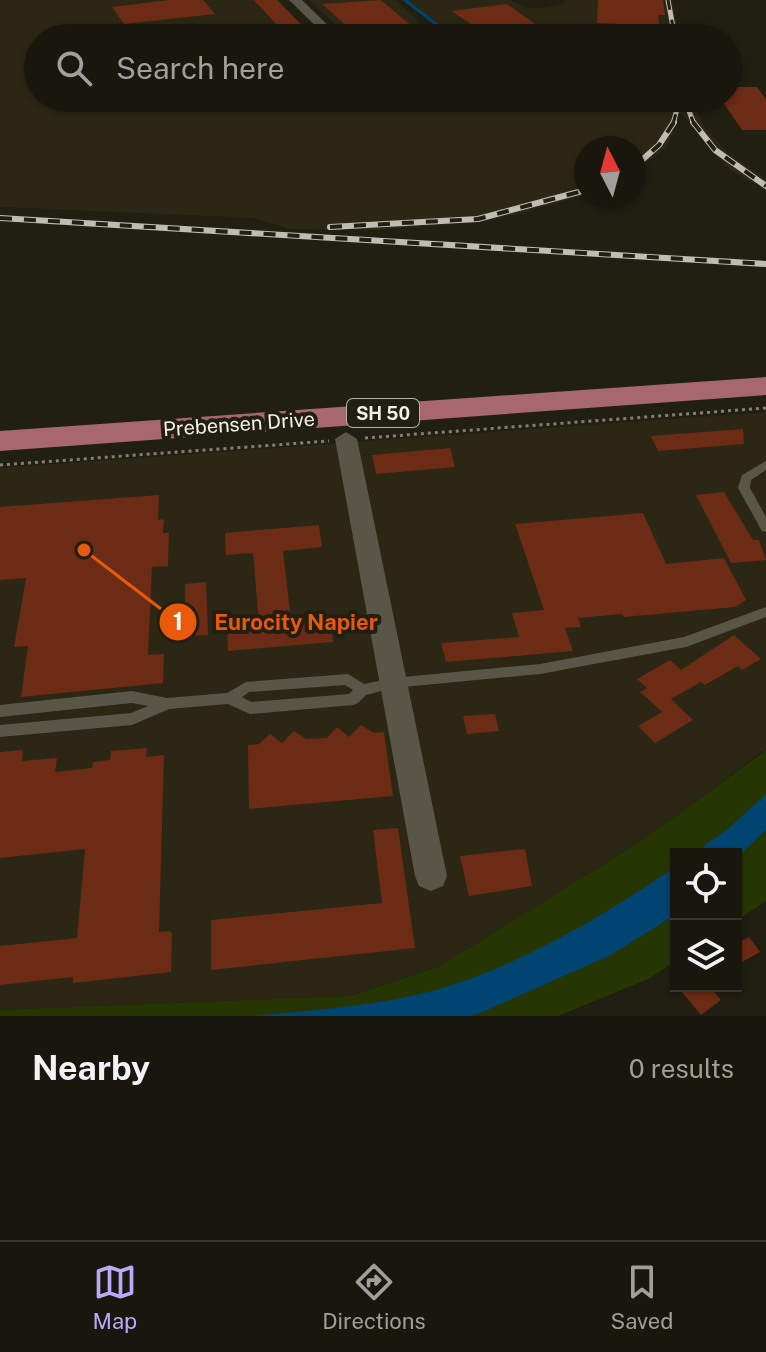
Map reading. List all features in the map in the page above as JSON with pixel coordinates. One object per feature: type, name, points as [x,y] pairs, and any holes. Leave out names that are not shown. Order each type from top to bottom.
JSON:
[{"type":"main road","name":"Prebensen Drive","points":[[0,421],[766,369]]},
{"type":"main road","name":"Prebensen Drive","points":[[0,441],[766,386]]},
{"type":"street","points":[[295,0],[320,24]]},
{"type":"street","points":[[346,439],[369,414]]},
{"type":"street","points":[[307,419],[346,439]]},
{"type":"street","points":[[346,439],[431,876]]},
{"type":"lane","points":[[764,521],[744,488],[746,478],[766,465]]},
{"type":"lane","points":[[0,711],[132,697],[167,704],[230,698],[250,708],[353,699],[362,690],[393,683],[540,669],[686,642],[766,612]]},
{"type":"lane","points":[[0,731],[132,719],[167,704]]},
{"type":"path","points":[[0,465],[766,408]]},
{"type":"shaded area","points":[[0,0],[279,0],[302,24],[24,24],[24,112],[681,112],[667,147],[646,163],[646,136],[574,136],[574,198],[523,213],[477,222],[375,230],[289,229],[254,218],[0,207]]},
{"type":"shaded area","points":[[309,0],[396,0],[421,24],[335,24]]},
{"type":"shaded area","points":[[408,0],[510,0],[527,8],[543,8],[564,4],[565,0],[672,0],[676,24],[438,24]]},
{"type":"shaded area","points":[[681,112],[697,112],[707,130],[730,155],[766,179],[766,190],[733,172],[708,148]]},
{"type":"shaded area","points":[[766,412],[766,749],[646,838],[440,966],[350,996],[0,1010],[0,468]]},
{"type":"green space","points":[[766,750],[766,901],[742,917],[742,848],[670,848],[670,965],[648,979],[558,1016],[0,1016],[0,1010],[350,996],[440,966],[646,838]]},
{"type":"water","points":[[766,794],[766,830],[742,852],[742,848],[701,848],[728,829]]},
{"type":"water","points":[[670,870],[670,918],[611,955],[480,1013],[470,1016],[253,1016],[347,1007],[439,989],[531,953],[622,902]]},
{"type":"building","points":[[169,0],[203,0],[215,14],[124,24],[112,7]]},
{"type":"building","points":[[254,0],[277,0],[300,24],[276,24]]},
{"type":"building","points":[[381,0],[409,24],[345,24],[322,4]]},
{"type":"building","points":[[598,0],[663,0],[665,15],[658,15],[659,24],[597,23]]},
{"type":"building","points":[[507,4],[535,24],[471,24],[451,11]]},
{"type":"building","points":[[742,87],[757,87],[766,99],[766,130],[742,130],[730,112],[742,112]]},
{"type":"building","points":[[743,429],[744,444],[658,451],[651,436]]},
{"type":"building","points":[[450,448],[455,467],[376,474],[372,455]]},
{"type":"building","points":[[724,492],[753,540],[759,540],[766,560],[731,563],[696,495]]},
{"type":"building","points":[[159,495],[158,520],[164,519],[163,533],[169,533],[168,566],[152,567],[148,655],[164,654],[163,683],[21,697],[28,646],[14,647],[26,578],[0,580],[0,507]]},
{"type":"building","points":[[643,513],[666,564],[724,558],[746,600],[735,607],[578,618],[581,627],[565,628],[573,651],[446,662],[441,643],[519,637],[512,613],[544,610],[515,524]]},
{"type":"building","points":[[319,525],[322,547],[283,551],[291,621],[330,617],[333,642],[228,651],[227,626],[259,624],[253,553],[226,555],[225,533]]},
{"type":"building","points":[[206,582],[208,635],[185,636],[185,584]]},
{"type":"building","points":[[734,635],[761,659],[742,670],[738,666],[705,685],[701,682],[671,699],[693,720],[655,743],[638,726],[662,712],[640,692],[647,688],[637,679],[670,660],[681,670]]},
{"type":"building","points":[[495,714],[499,731],[467,734],[463,716]]},
{"type":"building","points":[[361,725],[374,733],[384,732],[393,796],[249,809],[248,745],[259,744],[270,734],[282,743],[294,731],[306,739],[327,738],[337,727],[349,737]]},
{"type":"building","points":[[147,748],[146,757],[164,755],[159,932],[170,931],[172,934],[171,972],[73,983],[73,977],[0,985],[0,946],[77,938],[85,849],[0,858],[0,752],[23,750],[22,761],[57,758],[55,772],[92,768],[93,762],[110,760],[111,751]]},
{"type":"building","points":[[398,828],[415,948],[211,970],[211,920],[382,903],[373,830]]},
{"type":"building","points":[[525,849],[532,886],[469,896],[460,856]]},
{"type":"building","points":[[749,937],[760,952],[742,962],[742,941]]},
{"type":"building","points":[[682,992],[714,992],[721,1000],[701,1015]]},
{"type":"waterway","points":[[405,0],[436,24]]},
{"type":"railway","points":[[668,0],[672,24]]},
{"type":"railway","points":[[673,123],[676,112]]},
{"type":"railway","points":[[689,112],[693,123]]},
{"type":"railway","points":[[646,156],[659,145],[673,123]]},
{"type":"railway","points":[[693,123],[715,150],[766,186]]},
{"type":"railway","points":[[330,227],[478,219],[574,193]]},
{"type":"railway","points":[[0,218],[766,264]]},
{"type":"place","name":"Eurocity Napier","points":[[84,550]]}]
